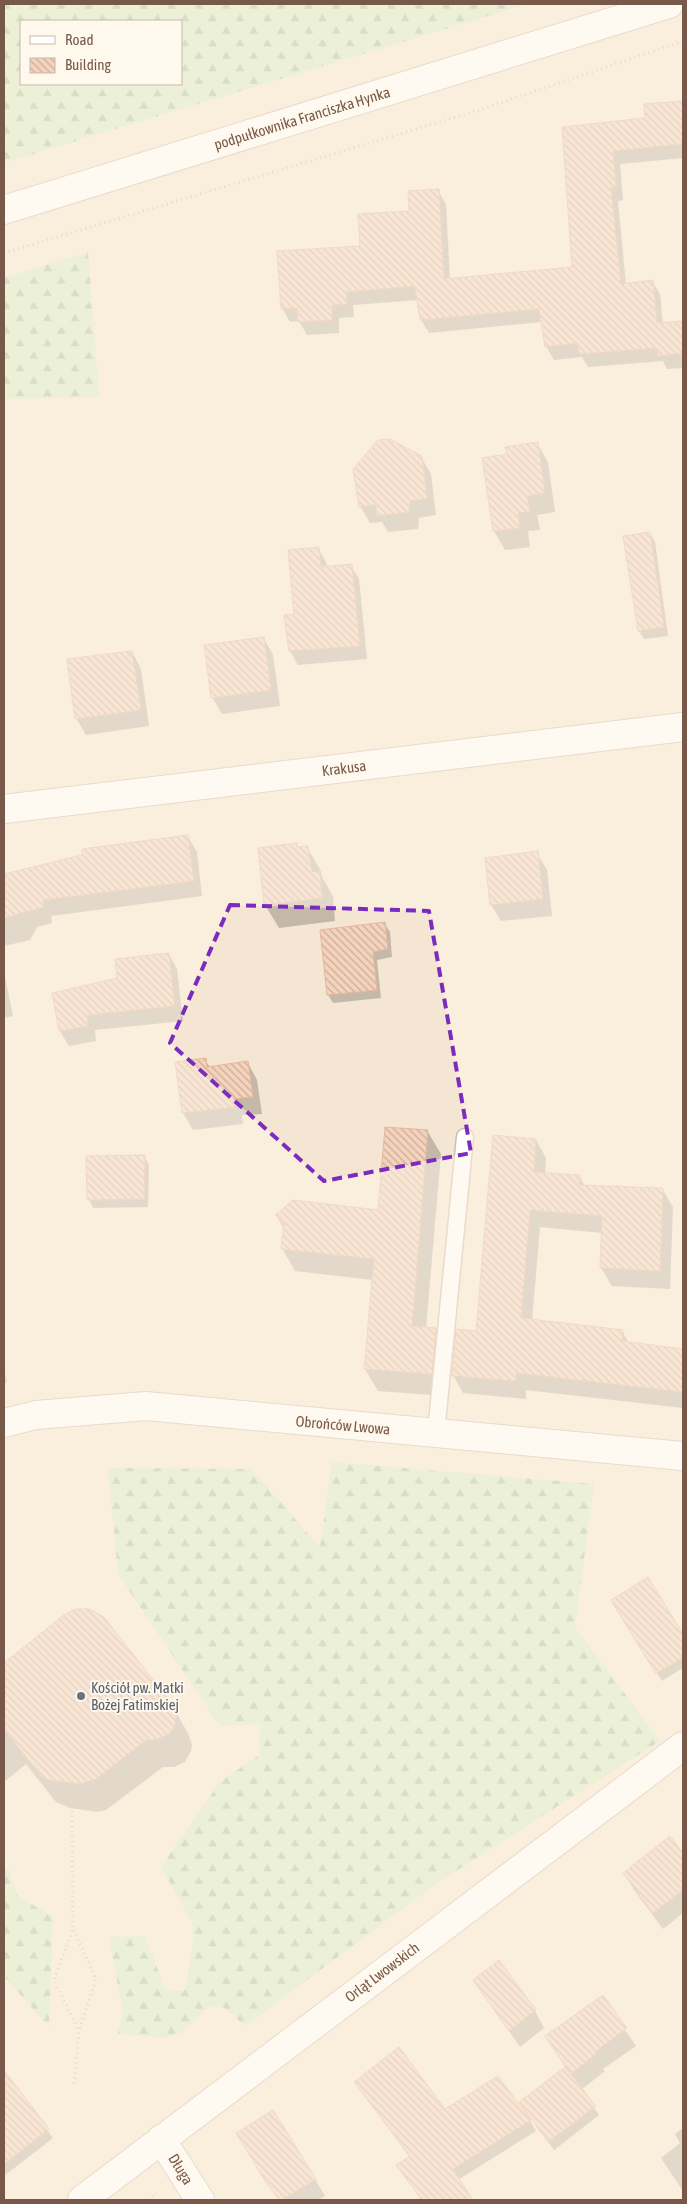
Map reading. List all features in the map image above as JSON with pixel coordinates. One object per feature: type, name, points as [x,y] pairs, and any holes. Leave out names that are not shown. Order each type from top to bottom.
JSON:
[{"type":"street","name":"podpułkownika Franciszka Hynka","points":[[4,210],[669,4]]},
{"type":"street","name":"Krakusa","points":[[4,809],[683,727]]},
{"type":"street","name":"Obrońców Lwowa","points":[[4,1423],[36,1415],[146,1406],[683,1456]]},
{"type":"street","name":"Orląt Lwowskich","points":[[85,2199],[161,2139],[683,1746]]},
{"type":"street","name":"Długa","points":[[161,2139],[200,2200]]},
{"type":"lane","points":[[436,1433],[465,1137]]},
{"type":"path","points":[[4,253],[476,110],[683,41]]},
{"type":"path","points":[[72,1796],[73,1929],[54,1980],[79,2031]]},
{"type":"path","points":[[73,1929],[96,1979],[79,2031],[74,2085]]},
{"type":"highlighted area","points":[[230,905],[429,911],[471,1153],[324,1181],[170,1043]]},
{"type":"shaded area","points":[[528,4],[683,4],[683,2200],[4,2200],[4,163]]},
{"type":"green space","points":[[4,4],[528,4],[4,163]]},
{"type":"green space","points":[[88,252],[99,397],[4,399],[4,278]]},
{"type":"green space","points":[[332,1462],[594,1484],[575,1627],[660,1741],[437,1883],[245,2026],[223,2007],[209,2006],[183,2032],[166,2038],[118,2034],[123,2013],[109,1937],[145,1936],[166,1991],[185,1990],[193,1943],[192,1922],[161,1867],[220,1782],[259,1755],[260,1723],[220,1726],[118,1574],[108,1468],[251,1469],[320,1547]]},
{"type":"green space","points":[[4,1867],[9,1870],[18,1897],[53,1916],[49,2027],[4,1976]]},
{"type":"building","points":[[683,101],[683,144],[613,151],[616,187],[611,187],[621,284],[653,280],[657,323],[683,321],[683,353],[658,356],[657,348],[579,354],[578,343],[545,347],[539,309],[420,320],[415,286],[346,292],[347,304],[332,305],[332,320],[298,322],[297,308],[281,309],[277,251],[360,246],[358,214],[409,211],[408,191],[439,189],[444,279],[572,267],[562,127],[645,118],[644,104]]},
{"type":"building","points":[[390,439],[422,456],[427,499],[410,501],[409,512],[377,516],[376,505],[359,507],[353,469],[378,440]]},
{"type":"building","points":[[538,442],[545,493],[527,496],[530,511],[518,513],[520,528],[493,531],[482,458],[507,454],[505,447]]},
{"type":"building","points":[[650,532],[664,627],[638,631],[623,536]]},
{"type":"building","points":[[319,547],[321,567],[352,564],[360,646],[289,651],[284,615],[294,614],[288,550]]},
{"type":"building","points":[[264,637],[271,690],[211,698],[204,645]]},
{"type":"building","points":[[132,651],[141,710],[75,719],[67,659]]},
{"type":"building","points":[[188,835],[194,881],[43,900],[44,907],[4,918],[4,874],[82,855],[82,849]]},
{"type":"building","points":[[297,843],[297,847],[308,846],[312,872],[320,871],[322,898],[264,905],[258,848]]},
{"type":"building","points":[[538,851],[543,899],[490,905],[485,858]]},
{"type":"building","points":[[385,922],[388,949],[373,952],[377,990],[327,995],[320,930]]},
{"type":"building","points":[[169,953],[175,1006],[87,1015],[88,1026],[59,1031],[52,993],[117,978],[115,959]]},
{"type":"building","points":[[206,1058],[207,1067],[248,1061],[253,1097],[234,1099],[235,1107],[182,1113],[175,1062]]},
{"type":"building","points":[[385,1127],[428,1130],[412,1326],[436,1328],[432,1374],[364,1369],[374,1259],[281,1249],[284,1224],[275,1215],[293,1200],[378,1210]]},
{"type":"building","points":[[493,1135],[536,1139],[534,1172],[580,1175],[579,1185],[663,1188],[660,1271],[600,1268],[602,1216],[530,1210],[521,1318],[623,1330],[622,1341],[683,1349],[683,1392],[516,1373],[516,1381],[452,1376],[456,1329],[476,1331]]},
{"type":"building","points":[[145,1155],[144,1199],[87,1200],[86,1156]]},
{"type":"building","points":[[648,1577],[683,1634],[683,1657],[656,1674],[611,1600]]},
{"type":"building","name":"Kościół pw. Matki Bożej Fatimskiej","points":[[75,1609],[89,1609],[104,1617],[172,1704],[176,1716],[175,1726],[169,1734],[158,1739],[146,1740],[96,1779],[80,1784],[49,1780],[41,1776],[4,1729],[4,1663],[64,1615]]},
{"type":"building","points":[[670,1836],[683,1853],[683,1890],[653,1913],[623,1873]]},
{"type":"building","points":[[499,1960],[536,2010],[509,2031],[473,1980]]},
{"type":"building","points":[[603,1995],[627,2028],[595,2052],[596,2054],[571,2074],[545,2036]]},
{"type":"building","points":[[399,2047],[445,2109],[498,2076],[531,2120],[453,2169],[473,2200],[422,2200],[396,2165],[410,2156],[354,2082]]},
{"type":"building","points":[[565,2067],[596,2106],[548,2142],[519,2102]]},
{"type":"building","points":[[4,2070],[49,2129],[4,2164]]},
{"type":"building","points":[[273,2110],[316,2179],[282,2200],[279,2200],[264,2179],[236,2133]]},
{"type":"place","name":"Kościół pw. Matki Bożej Fatimskiej","points":[[81,1696]]}]
